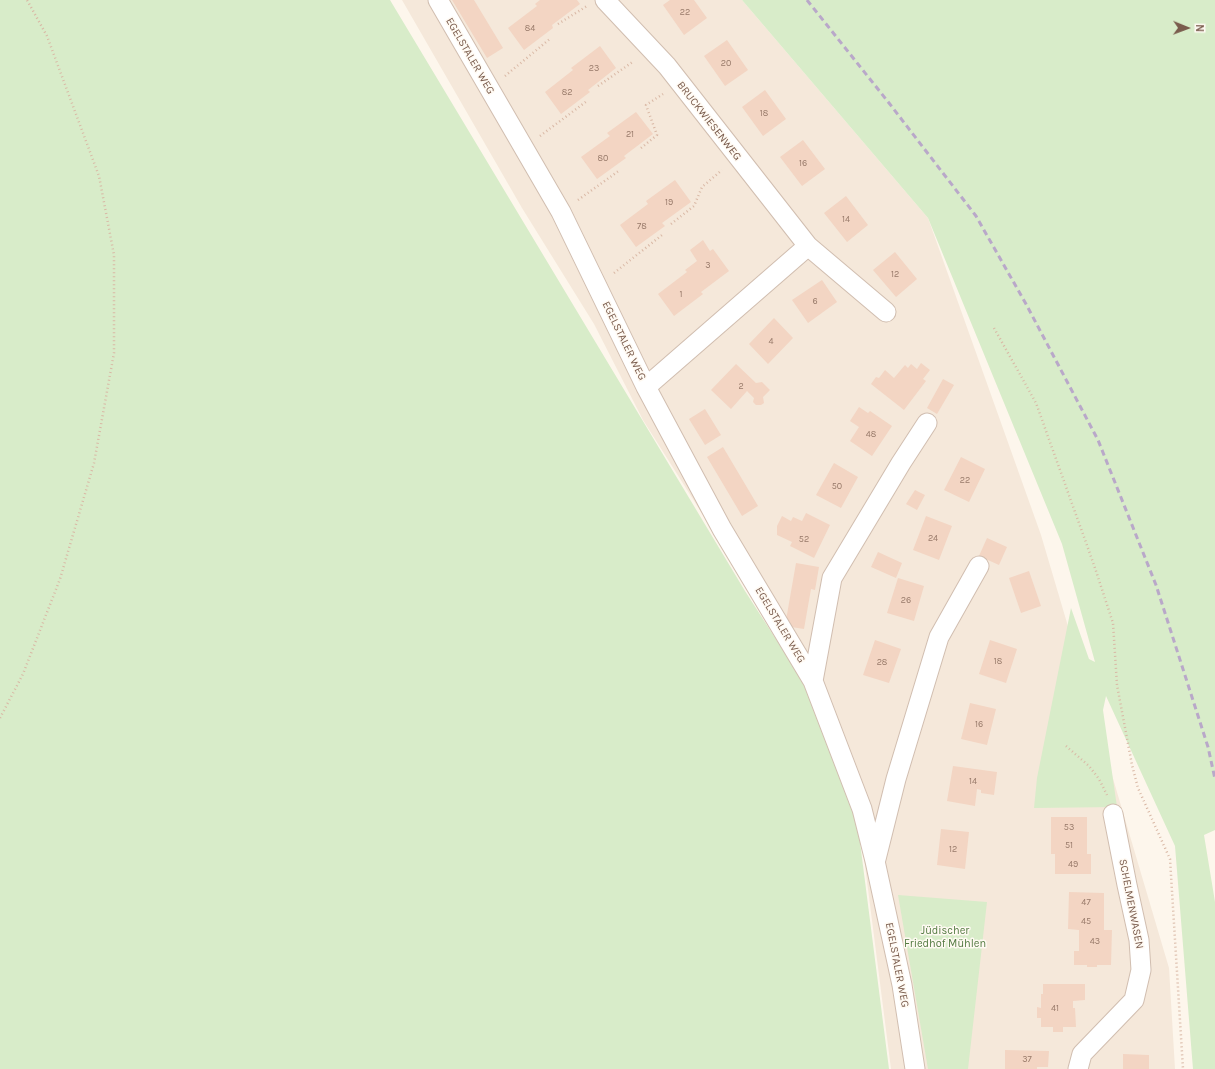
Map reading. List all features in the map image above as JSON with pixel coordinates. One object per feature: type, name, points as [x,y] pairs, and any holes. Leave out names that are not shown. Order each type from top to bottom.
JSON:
[{"type":"street","name":"EGELSTALER WEG","points":[[438,0],[561,212],[646,387],[722,529],[813,680],[862,809],[902,985],[914,1069]]},
{"type":"street","name":"BRUCKWIESENWEG","points":[[597,2],[651,49],[680,83],[808,246],[886,312]]},
{"type":"street","points":[[646,387],[808,246]]},
{"type":"street","name":"EGELSTALER WEG","points":[[813,680],[832,578],[927,423]]},
{"type":"street","name":"EGELSTALER WEG","points":[[875,861],[896,779],[939,637],[979,566]]},
{"type":"street","name":"SCHELMENWASEN","points":[[1078,1069],[1082,1054],[1134,1000],[1141,970],[1140,940],[1113,814]]},
{"type":"path","points":[[0,718],[23,674],[60,579],[94,463],[114,353],[114,255],[99,176],[47,36],[27,0]]},
{"type":"path","points":[[558,24],[597,2]]},
{"type":"path","points":[[490,89],[551,38]]},
{"type":"path","points":[[598,86],[651,49]]},
{"type":"path","points":[[640,148],[657,135],[646,105],[680,83]]},
{"type":"path","points":[[524,148],[587,101]]},
{"type":"path","points":[[671,224],[694,206],[702,187],[738,157]]},
{"type":"path","points":[[561,212],[620,170]]},
{"type":"path","points":[[597,286],[662,235]]},
{"type":"path","points":[[994,328],[1036,403],[1094,565],[1113,624],[1117,685],[1132,765],[1138,788],[1170,859],[1183,1069]]},
{"type":"path","points":[[1066,746],[1089,766],[1099,779],[1113,814]]},
{"type":"shaded area","points":[[402,0],[742,0],[928,218],[1041,535],[1169,968],[1175,1069],[891,1069],[858,811],[807,685],[747,585],[643,420],[594,324],[522,208]]},
{"type":"green space","points":[[0,0],[390,0],[745,591],[806,686],[856,811],[889,1069],[0,1069]]},
{"type":"green space","points":[[742,0],[1215,0],[1215,830],[1204,835],[1215,902],[1215,1069],[1193,1069],[1175,846],[1106,696],[1103,710],[1117,807],[1034,808],[1037,778],[1071,608],[1089,659],[1095,662],[1062,544],[928,218]]},
{"type":"green space","name":"Jüdischer Friedhof Mühlen","points":[[898,895],[987,902],[968,1069],[928,1069]]},
{"type":"building","points":[[452,0],[474,0],[503,48],[487,58]]},
{"type":"building","points":[[540,0],[577,0],[580,4],[552,25],[553,28],[524,50],[508,28],[537,6],[535,4]]},
{"type":"building","points":[[670,0],[694,0],[707,18],[684,35],[663,5]]},
{"type":"building","points":[[727,40],[748,70],[725,86],[704,56]]},
{"type":"building","points":[[600,46],[616,68],[588,90],[590,92],[561,114],[545,92],[573,70],[571,68]]},
{"type":"building","points":[[765,90],[786,119],[763,136],[742,107]]},
{"type":"building","points":[[636,112],[653,134],[624,156],[626,158],[597,179],[581,157],[610,136],[607,133]]},
{"type":"building","points":[[803,140],[825,169],[802,186],[780,157]]},
{"type":"building","points":[[675,180],[691,202],[662,223],[665,226],[636,247],[620,225],[648,204],[646,201]]},
{"type":"building","points":[[846,196],[868,225],[847,242],[824,213]]},
{"type":"building","points":[[703,240],[710,251],[713,249],[729,271],[701,292],[703,294],[674,316],[658,294],[687,272],[685,270],[697,261],[690,250]]},
{"type":"building","points":[[895,252],[917,279],[896,297],[873,270]]},
{"type":"building","points":[[822,280],[837,302],[808,323],[792,300]]},
{"type":"building","points":[[774,318],[793,338],[768,364],[749,344]]},
{"type":"building","points":[[921,363],[930,370],[923,379],[926,381],[904,410],[871,384],[876,377],[879,378],[885,370],[894,378],[905,365],[908,368],[911,364],[917,369]]},
{"type":"building","points":[[736,364],[756,383],[762,382],[770,390],[763,397],[764,403],[761,405],[756,405],[753,402],[754,398],[747,391],[731,409],[711,390]]},
{"type":"building","points":[[943,379],[954,385],[937,414],[927,408]]},
{"type":"building","points":[[859,407],[868,413],[870,411],[892,426],[872,456],[850,441],[859,427],[850,421]]},
{"type":"building","points":[[705,409],[721,435],[705,445],[689,419]]},
{"type":"building","points":[[723,447],[758,506],[742,516],[707,457]]},
{"type":"building","points":[[961,457],[985,469],[969,502],[944,490]]},
{"type":"building","points":[[834,463],[858,477],[841,508],[816,495]]},
{"type":"building","points":[[915,490],[925,495],[917,510],[906,504]]},
{"type":"building","points":[[806,513],[830,525],[814,558],[790,546],[792,542],[777,535],[777,526],[782,516],[791,521],[793,517],[802,521]]},
{"type":"building","points":[[926,516],[952,526],[939,560],[913,550]]},
{"type":"building","points":[[987,538],[1007,547],[999,565],[979,556]]},
{"type":"building","points":[[878,552],[902,563],[896,578],[871,567]]},
{"type":"building","points":[[796,563],[819,567],[815,590],[811,589],[804,629],[785,626]]},
{"type":"building","points":[[1029,571],[1041,606],[1021,613],[1009,578]]},
{"type":"building","points":[[898,578],[924,586],[914,621],[887,613]]},
{"type":"building","points":[[875,640],[901,649],[889,683],[863,675]]},
{"type":"building","points":[[990,640],[1017,649],[1006,683],[979,674]]},
{"type":"building","points":[[970,703],[996,709],[987,745],[961,739]]},
{"type":"building","points":[[953,766],[997,772],[994,795],[981,793],[981,790],[977,789],[975,806],[947,801]]},
{"type":"building","points":[[1051,817],[1087,817],[1087,854],[1091,854],[1091,874],[1055,874],[1055,854],[1051,854]]},
{"type":"building","points":[[941,829],[969,832],[965,869],[937,865]]},
{"type":"building","points":[[1069,892],[1104,893],[1104,930],[1112,930],[1111,965],[1087,967],[1087,965],[1074,965],[1074,951],[1079,951],[1079,930],[1068,929]]},
{"type":"building","points":[[1043,984],[1085,984],[1085,1000],[1073,1001],[1076,1027],[1063,1027],[1063,1032],[1053,1032],[1053,1027],[1041,1027],[1041,1018],[1037,1018],[1037,1007],[1041,1008]]},
{"type":"building","points":[[1005,1050],[1049,1051],[1048,1067],[1037,1067],[1037,1069],[1005,1069]]},
{"type":"building","points":[[1123,1054],[1149,1055],[1149,1069],[1123,1069]]},
{"type":"railway","points":[[807,0],[976,216],[1026,304],[1098,440],[1156,585],[1208,747],[1215,779]]}]
